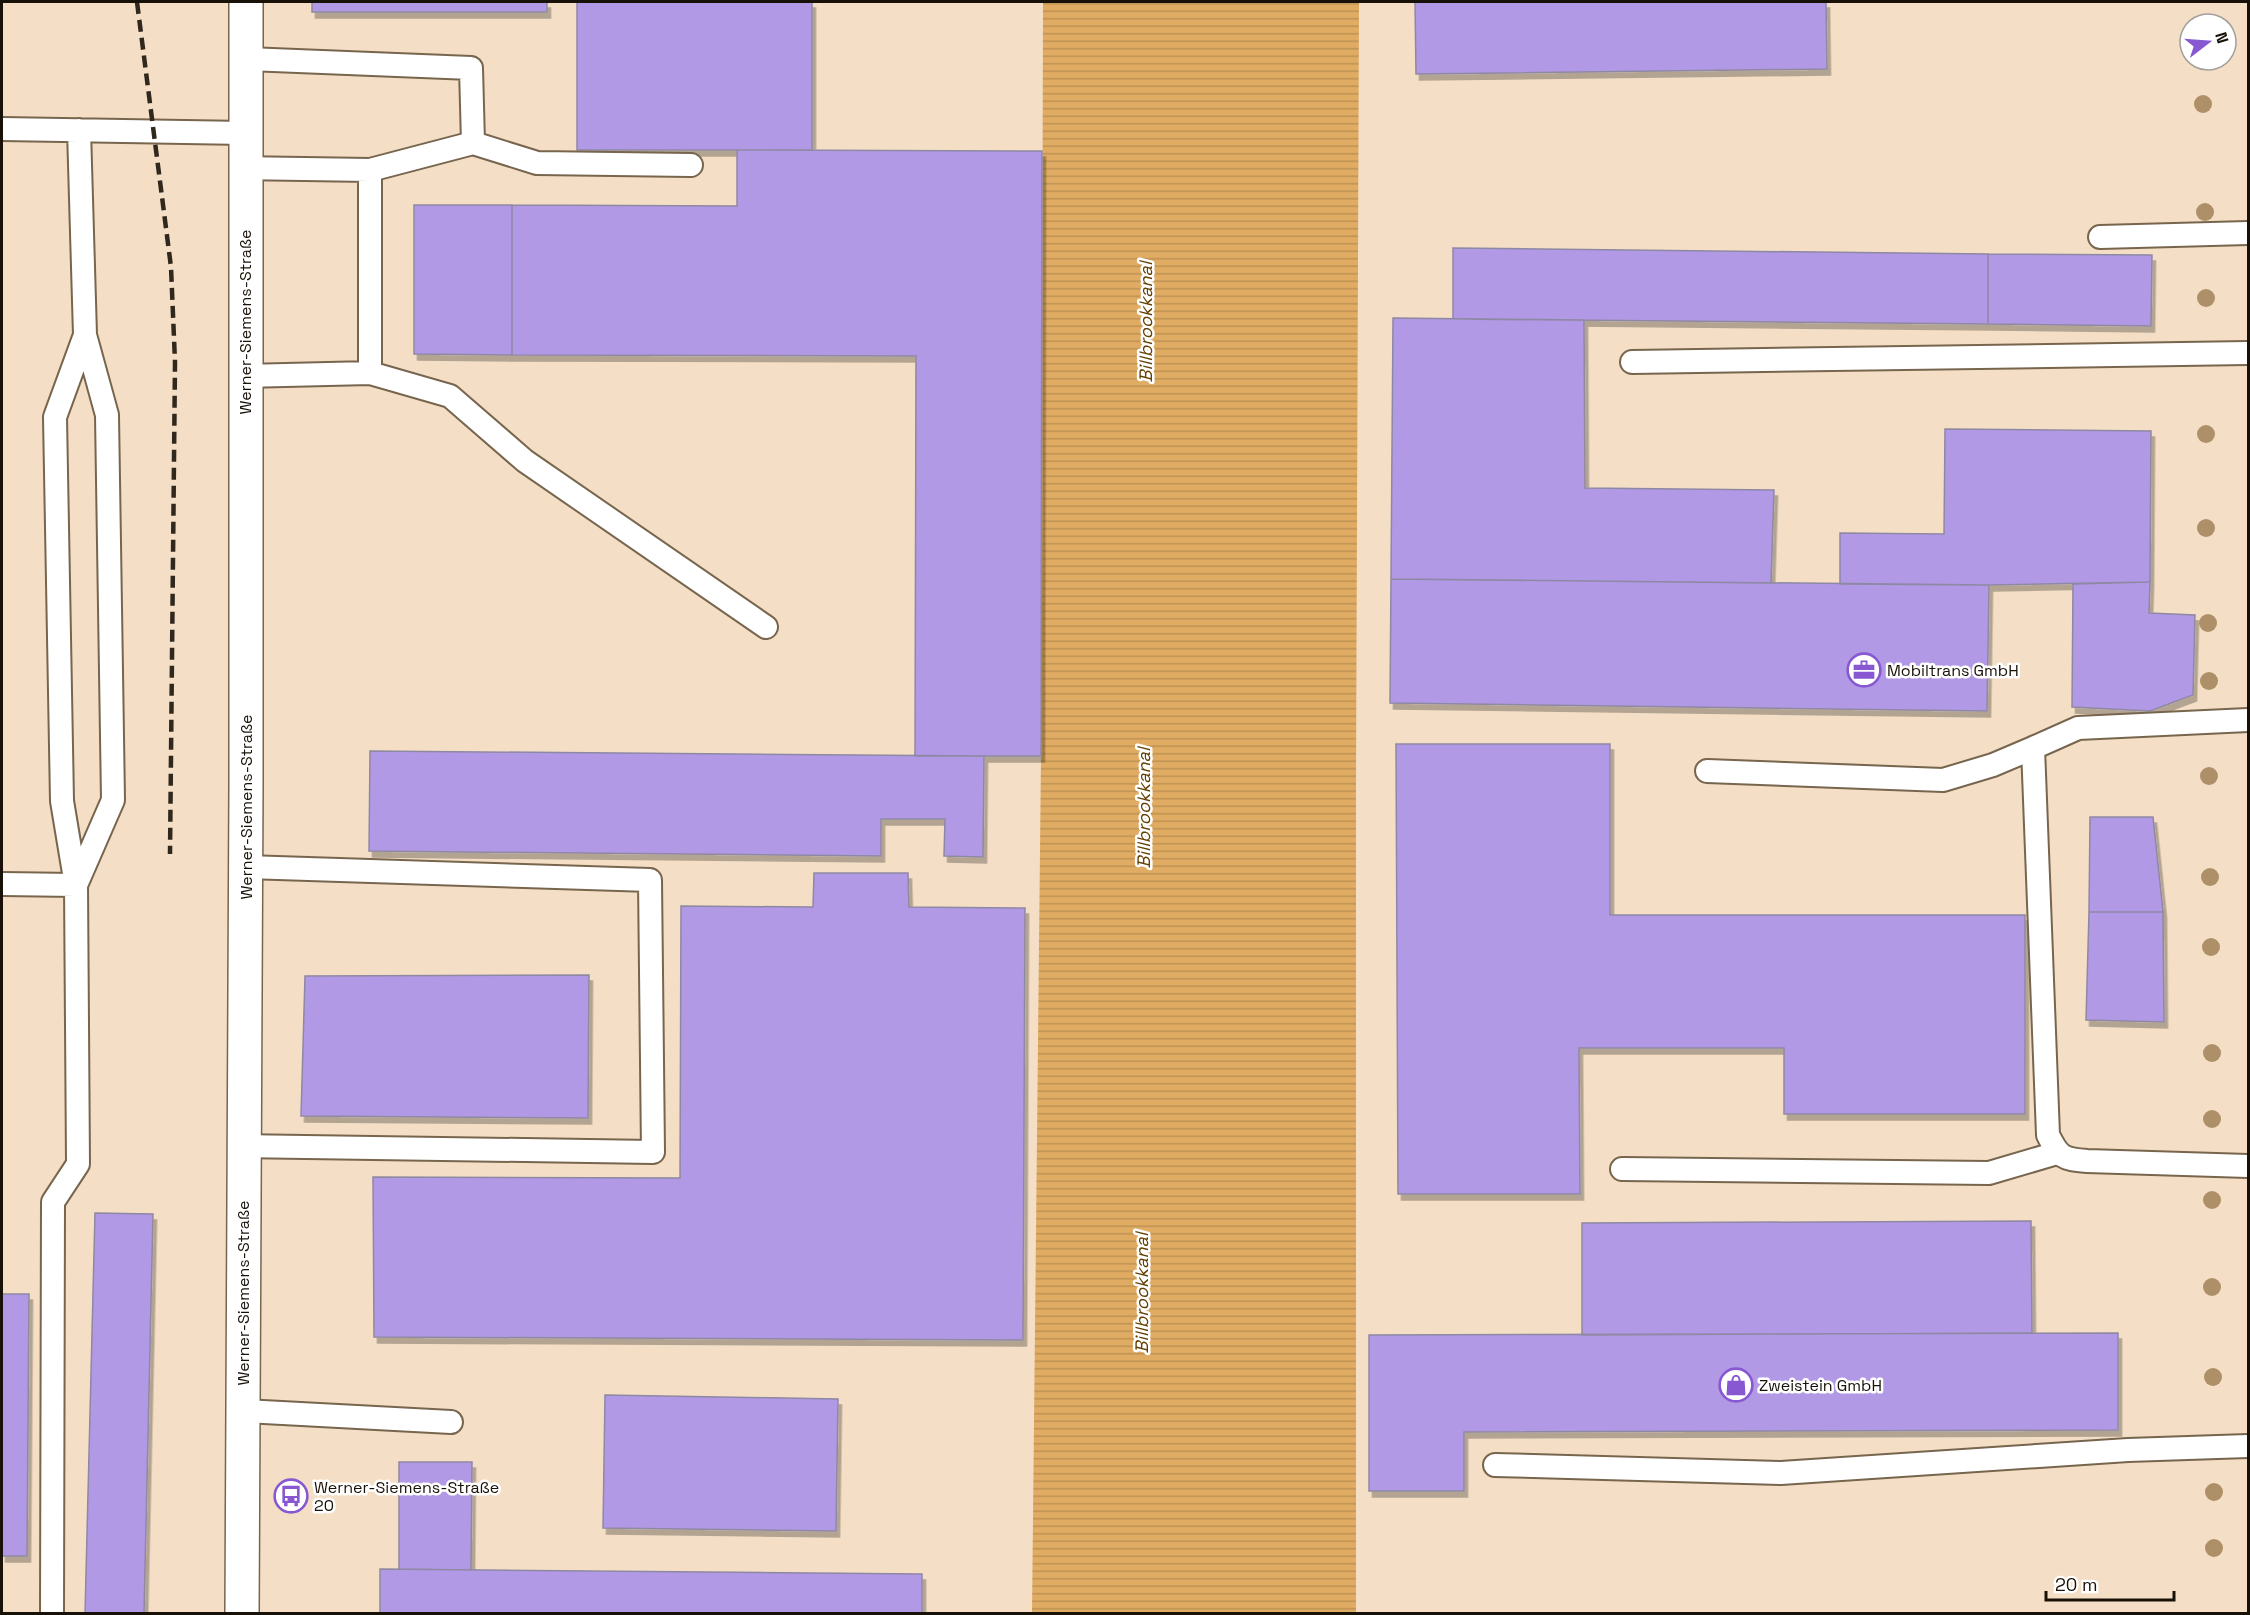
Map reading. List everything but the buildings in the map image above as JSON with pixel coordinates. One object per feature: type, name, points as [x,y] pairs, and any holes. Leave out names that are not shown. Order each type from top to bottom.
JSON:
[{"type":"street","name":"Werner-Siemens-Straße","points":[[242,1614],[246,2]]},
{"type":"lane","points":[[246,59],[471,68],[473,142]]},
{"type":"lane","points":[[2,129],[244,133]]},
{"type":"lane","points":[[76,885],[113,800],[107,415],[85,335],[79,130]]},
{"type":"lane","points":[[245,168],[370,170],[473,142],[537,163],[691,165]]},
{"type":"lane","points":[[370,170],[370,373]]},
{"type":"lane","points":[[2100,237],[2248,233]]},
{"type":"lane","points":[[52,1614],[53,1202],[78,1164],[76,885],[62,801],[55,417],[85,335]]},
{"type":"lane","points":[[1632,362],[2248,353]]},
{"type":"lane","points":[[246,376],[370,373],[450,396],[525,461],[766,627]]},
{"type":"lane","points":[[1707,771],[1944,780],[1993,765],[2078,728],[2248,720]]},
{"type":"lane","points":[[2033,748],[2048,1135],[2057,1153],[2071,1160],[2165,1165],[2248,1166]]},
{"type":"lane","points":[[244,1146],[653,1152],[650,880],[245,867]]},
{"type":"lane","points":[[2,884],[76,885]]},
{"type":"lane","points":[[1622,1169],[1989,1173],[2057,1153]]},
{"type":"lane","points":[[243,1411],[451,1422]]},
{"type":"lane","points":[[1495,1465],[1780,1473],[2128,1450],[2248,1446]]},
{"type":"water","name":"Billbrookkanal","points":[[1043,2],[1359,2],[1356,1613],[1032,1614],[1041,756]]},
{"type":"railway","points":[[137,2],[171,267],[175,362],[170,854]]},
{"type":"place","name":"Mobiltrans GmbH","points":[[1864,670]]},
{"type":"place","name":"Zweistein GmbH","points":[[1736,1385]]},
{"type":"place","name":"Werner-Siemens-Straße 20","points":[[291,1496]]}]
